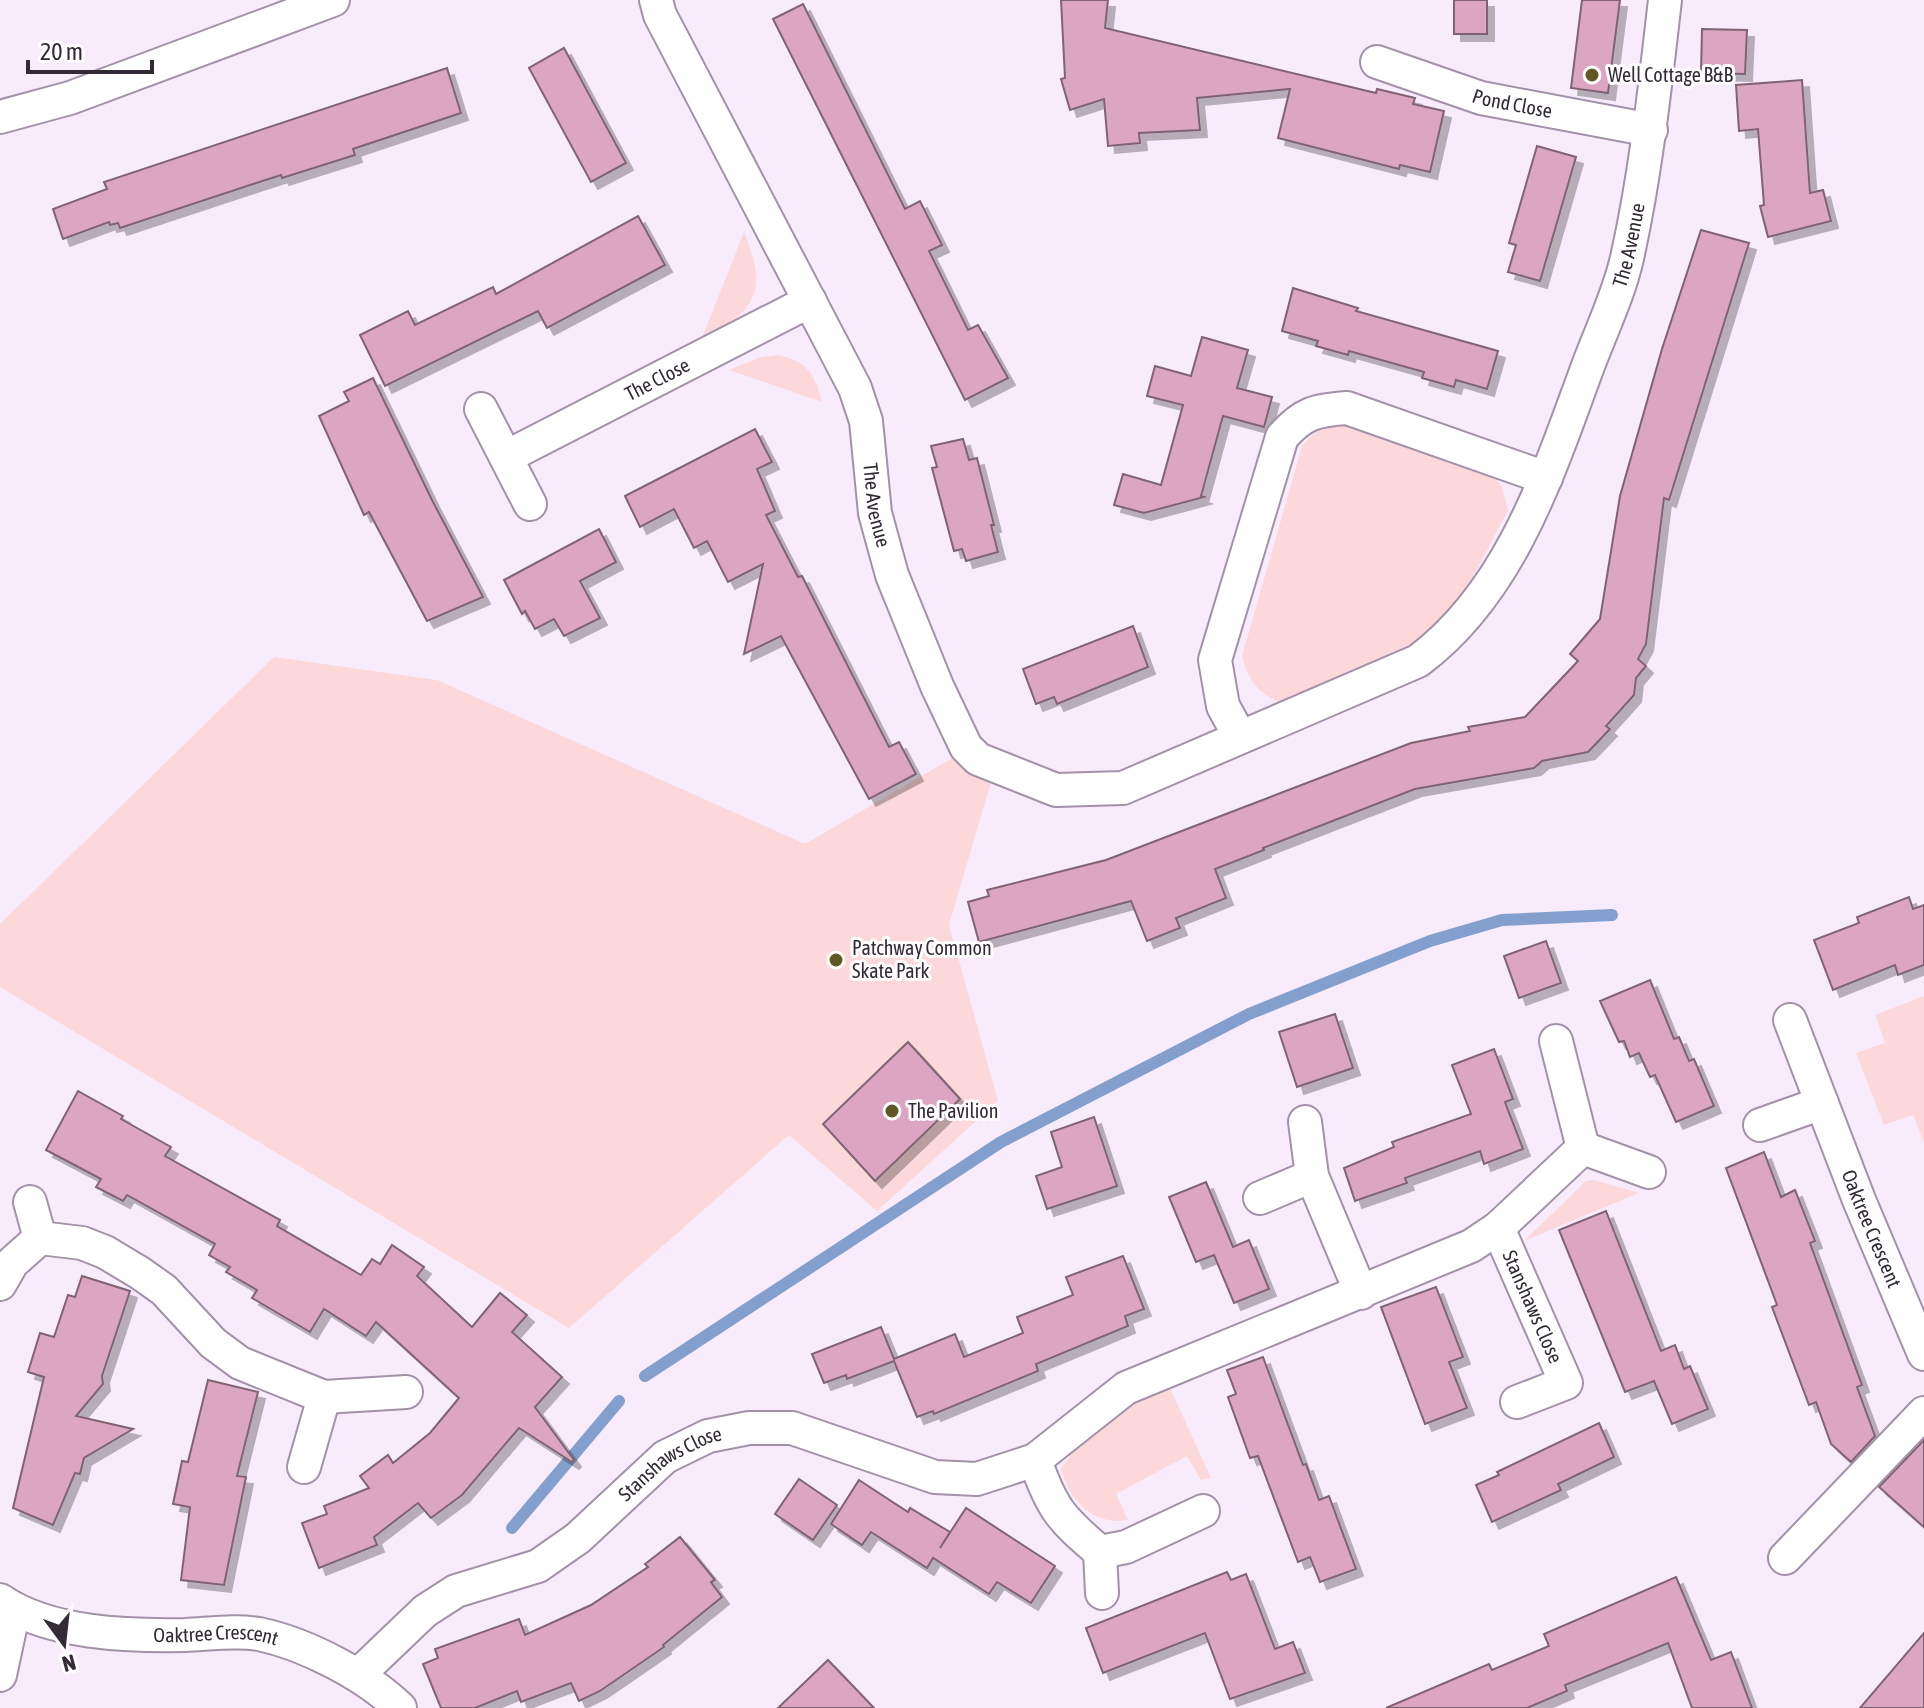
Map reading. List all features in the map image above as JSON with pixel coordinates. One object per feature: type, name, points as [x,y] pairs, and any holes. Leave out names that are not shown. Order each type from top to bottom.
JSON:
[{"type":"street","points":[[0,117],[70,98],[333,0]]},
{"type":"street","name":"The Avenue","points":[[656,0],[660,15],[855,388],[866,421],[875,513],[892,575],[937,686],[966,747],[978,759],[1056,790],[1123,788],[1418,661],[1463,623],[1492,584],[1546,478],[1627,261],[1651,130],[1665,0]]},
{"type":"street","name":"Pond Close","points":[[1377,62],[1481,98],[1651,130]]},
{"type":"street","name":"The Close","points":[[506,457],[810,301]]},
{"type":"street","points":[[1240,737],[1223,706],[1215,660],[1282,437],[1298,419],[1321,409],[1347,408],[1546,478]]},
{"type":"street","points":[[481,409],[530,504]]},
{"type":"street","name":"Oaktree Crescent","points":[[1790,1020],[1859,1200],[1924,1354]]},
{"type":"street","points":[[1556,1041],[1583,1148],[1649,1172]]},
{"type":"street","points":[[1760,1125],[1822,1103]]},
{"type":"street","points":[[1305,1122],[1312,1176],[1361,1293]]},
{"type":"street","name":"Stanshaws Close","points":[[358,1675],[425,1611],[456,1591],[538,1566],[578,1538],[665,1457],[708,1436],[749,1428],[792,1428],[935,1477],[977,1479],[1035,1460],[1126,1388],[1471,1246],[1498,1228],[1583,1148]]},
{"type":"street","points":[[1260,1198],[1312,1176]]},
{"type":"street","points":[[30,1202],[40,1238]]},
{"type":"street","name":"Stanshaws Close","points":[[1498,1228],[1566,1383],[1517,1402]]},
{"type":"street","points":[[0,1284],[12,1263],[40,1238],[82,1243],[105,1252],[164,1290],[213,1343],[240,1363],[324,1397],[406,1392]]},
{"type":"street","points":[[304,1467],[324,1397]]},
{"type":"street","points":[[1785,1558],[1924,1413]]},
{"type":"street","points":[[1035,1460],[1052,1503],[1067,1524],[1100,1552],[1102,1593]]},
{"type":"street","points":[[1100,1552],[1126,1547],[1203,1511]]},
{"type":"street","name":"Oaktree Crescent","points":[[0,1675],[7,1605],[74,1628],[125,1634],[257,1634],[297,1646],[358,1675],[400,1708]]},
{"type":"shaded area","points":[[744,232],[756,270],[752,298],[734,319],[701,340]]},
{"type":"shaded area","points":[[778,355],[796,361],[808,370],[822,402],[729,370],[761,357]]},
{"type":"shaded area","points":[[1350,422],[1495,478],[1502,487],[1508,511],[1466,588],[1437,625],[1396,653],[1370,666],[1278,702],[1254,684],[1242,656],[1302,446],[1323,428]]},
{"type":"shaded area","points":[[274,657],[437,680],[805,844],[954,757],[991,782],[949,925],[998,1101],[877,1211],[789,1135],[569,1328],[0,987],[0,924]]},
{"type":"shaded area","points":[[1924,996],[1924,1143],[1913,1115],[1884,1125],[1856,1053],[1885,1043],[1875,1015]]},
{"type":"shaded area","points":[[1594,1180],[1639,1193],[1524,1241],[1586,1181]]},
{"type":"shaded area","points":[[1169,1386],[1211,1478],[1201,1480],[1187,1456],[1116,1494],[1128,1520],[1115,1521],[1094,1515],[1077,1501],[1061,1469],[1084,1440],[1108,1419]]},
{"type":"building","points":[[1061,0],[1108,0],[1105,28],[1376,93],[1377,89],[1415,98],[1413,104],[1444,111],[1430,172],[1400,165],[1399,169],[1278,138],[1290,89],[1197,98],[1200,130],[1139,133],[1140,143],[1108,146],[1104,99],[1070,110],[1061,79],[1065,78]]},
{"type":"building","points":[[1454,0],[1487,0],[1487,34],[1454,34]]},
{"type":"building","points":[[1582,0],[1620,0],[1608,93],[1571,88]]},
{"type":"building","points":[[803,4],[905,209],[920,201],[942,245],[929,251],[968,330],[978,325],[1008,378],[965,400],[773,19]]},
{"type":"building","points":[[1702,29],[1747,30],[1745,74],[1701,73]]},
{"type":"building","points":[[564,48],[626,163],[591,182],[529,68]]},
{"type":"building","points":[[447,68],[461,113],[353,149],[355,155],[282,178],[281,175],[120,228],[118,223],[110,225],[109,222],[63,239],[53,209],[107,189],[104,182]]},
{"type":"building","points":[[1802,80],[1810,193],[1823,190],[1831,221],[1768,237],[1760,206],[1764,205],[1758,129],[1739,131],[1736,85]]},
{"type":"building","points":[[1537,146],[1576,157],[1540,281],[1508,272],[1516,245],[1509,243]]},
{"type":"building","points":[[638,216],[665,265],[547,328],[538,311],[385,386],[360,335],[408,311],[415,325],[493,287],[496,294]]},
{"type":"building","points":[[1701,230],[1749,243],[1669,500],[1664,498],[1646,644],[1638,659],[1646,666],[1636,678],[1634,695],[1606,726],[1610,729],[1588,752],[1542,761],[1534,768],[1415,789],[1263,848],[1215,869],[1226,898],[1176,918],[1180,928],[1147,941],[1131,901],[979,942],[968,902],[989,896],[987,890],[1106,860],[1411,743],[1470,731],[1468,727],[1525,717],[1578,661],[1570,654],[1600,619],[1620,496],[1662,349]]},
{"type":"building","points":[[1293,288],[1358,308],[1356,311],[1498,351],[1487,389],[1456,380],[1454,387],[1422,378],[1424,372],[1349,351],[1348,355],[1316,346],[1318,341],[1282,331]]},
{"type":"building","points":[[1202,337],[1248,350],[1237,388],[1272,397],[1264,427],[1223,416],[1201,496],[1204,497],[1144,513],[1114,505],[1123,474],[1161,485],[1183,405],[1147,396],[1155,366],[1191,376]]},
{"type":"building","points":[[373,378],[483,597],[427,621],[369,512],[364,515],[319,416],[349,401],[344,392]]},
{"type":"building","points":[[755,429],[772,462],[757,469],[775,511],[766,515],[798,577],[802,576],[889,747],[899,742],[916,774],[869,799],[781,636],[744,654],[763,564],[728,582],[707,541],[694,548],[674,509],[640,527],[625,496]]},
{"type":"building","points":[[963,439],[969,460],[977,458],[998,552],[966,561],[962,549],[954,551],[932,468],[937,467],[931,446]]},
{"type":"building","points":[[599,529],[616,562],[580,581],[600,618],[564,636],[554,619],[535,629],[525,611],[522,614],[504,580]]},
{"type":"building","points":[[1133,626],[1148,667],[1057,704],[1054,697],[1036,704],[1023,669]]},
{"type":"building","points":[[1909,897],[1913,909],[1924,905],[1924,965],[1898,975],[1895,965],[1833,990],[1814,940],[1859,923],[1857,917]]},
{"type":"building","points":[[1546,941],[1561,983],[1519,998],[1504,956]]},
{"type":"building","points":[[1650,980],[1674,1039],[1679,1037],[1689,1061],[1694,1059],[1714,1106],[1676,1122],[1655,1075],[1650,1077],[1639,1053],[1630,1057],[1624,1041],[1619,1042],[1600,1001]]},
{"type":"building","points":[[1335,1014],[1353,1068],[1297,1087],[1279,1032]]},
{"type":"building","name":"The Pavilion","points":[[908,1042],[960,1099],[875,1181],[823,1124]]},
{"type":"building","points":[[1494,1049],[1513,1099],[1505,1102],[1523,1149],[1484,1164],[1480,1151],[1405,1178],[1407,1183],[1355,1201],[1344,1168],[1394,1147],[1392,1142],[1471,1114],[1452,1065]]},
{"type":"building","points":[[78,1091],[171,1147],[165,1156],[280,1220],[277,1226],[361,1275],[372,1259],[380,1264],[392,1245],[424,1267],[417,1276],[472,1327],[500,1293],[527,1315],[512,1332],[562,1377],[535,1407],[574,1460],[572,1462],[519,1428],[462,1495],[431,1518],[418,1503],[374,1537],[377,1545],[319,1568],[302,1523],[327,1514],[324,1506],[369,1488],[360,1476],[388,1455],[393,1463],[430,1433],[459,1398],[376,1322],[366,1336],[324,1309],[310,1332],[252,1298],[257,1290],[226,1272],[230,1267],[209,1255],[215,1244],[127,1195],[123,1201],[96,1187],[101,1179],[46,1150]]},
{"type":"building","points":[[1094,1117],[1117,1186],[1047,1209],[1036,1176],[1062,1167],[1051,1132]]},
{"type":"building","points":[[1764,1152],[1781,1197],[1795,1190],[1815,1241],[1810,1243],[1862,1385],[1857,1387],[1875,1436],[1851,1462],[1831,1444],[1816,1402],[1809,1405],[1772,1307],[1777,1305],[1726,1168]]},
{"type":"building","points":[[1206,1182],[1233,1247],[1249,1240],[1269,1289],[1234,1303],[1214,1255],[1196,1262],[1169,1197]]},
{"type":"building","points":[[1606,1211],[1661,1351],[1675,1345],[1684,1369],[1690,1366],[1708,1409],[1672,1424],[1654,1381],[1625,1392],[1559,1230]]},
{"type":"building","points":[[1123,1256],[1144,1309],[1125,1316],[1128,1326],[1036,1364],[1038,1371],[934,1414],[933,1411],[917,1417],[894,1361],[847,1379],[846,1375],[824,1383],[812,1354],[881,1327],[894,1359],[955,1334],[964,1357],[1023,1333],[1017,1317],[1073,1295],[1066,1277]]},
{"type":"building","points":[[82,1276],[130,1291],[102,1376],[103,1384],[76,1416],[133,1429],[84,1458],[80,1474],[75,1473],[53,1525],[13,1508],[44,1377],[28,1372],[40,1333],[54,1337],[68,1295],[75,1297]]},
{"type":"building","points":[[1436,1287],[1463,1357],[1449,1362],[1467,1408],[1425,1424],[1381,1307]]},
{"type":"building","points":[[1263,1357],[1303,1465],[1306,1464],[1319,1500],[1329,1496],[1356,1569],[1320,1582],[1310,1557],[1298,1562],[1258,1456],[1250,1458],[1228,1397],[1236,1394],[1227,1370]]},
{"type":"building","points":[[208,1380],[258,1392],[237,1476],[246,1477],[224,1585],[181,1580],[190,1507],[173,1504],[182,1461],[188,1462]]},
{"type":"building","points":[[1599,1423],[1614,1457],[1558,1484],[1561,1490],[1492,1522],[1476,1485]]},
{"type":"building","points":[[1924,1440],[1924,1527],[1879,1487]]},
{"type":"building","points":[[799,1479],[837,1505],[813,1540],[775,1514]]},
{"type":"building","points":[[859,1480],[908,1512],[910,1508],[950,1532],[940,1548],[966,1508],[1055,1566],[1031,1603],[997,1582],[989,1594],[933,1558],[927,1568],[871,1532],[862,1545],[831,1524]]},
{"type":"building","points":[[680,1537],[715,1580],[711,1582],[722,1597],[664,1647],[600,1691],[579,1701],[571,1683],[521,1702],[517,1691],[475,1708],[441,1708],[423,1664],[438,1658],[435,1649],[519,1619],[525,1635],[591,1605],[648,1567],[645,1564]]},
{"type":"building","points":[[1227,1572],[1231,1580],[1246,1574],[1275,1649],[1293,1642],[1305,1673],[1230,1699],[1205,1633],[1103,1673],[1086,1628]]},
{"type":"building","points":[[1676,1577],[1711,1660],[1731,1652],[1752,1708],[1692,1708],[1668,1643],[1565,1685],[1567,1691],[1527,1708],[1386,1708],[1489,1664],[1492,1670],[1549,1646],[1544,1634]]},
{"type":"building","points":[[1924,1633],[1924,1708],[1860,1708]]},
{"type":"building","points":[[828,1660],[874,1708],[778,1708]]},
{"type":"waterway","points":[[645,1376],[1001,1142],[1249,1014],[1430,941],[1502,920],[1612,915]]},
{"type":"waterway","points":[[512,1528],[619,1401]]},
{"type":"place","name":"Well Cottage B&B","points":[[1592,75]]},
{"type":"place","name":"Patchway Common Skate Park","points":[[836,960]]},
{"type":"place","name":"The Pavilion","points":[[892,1111]]}]
